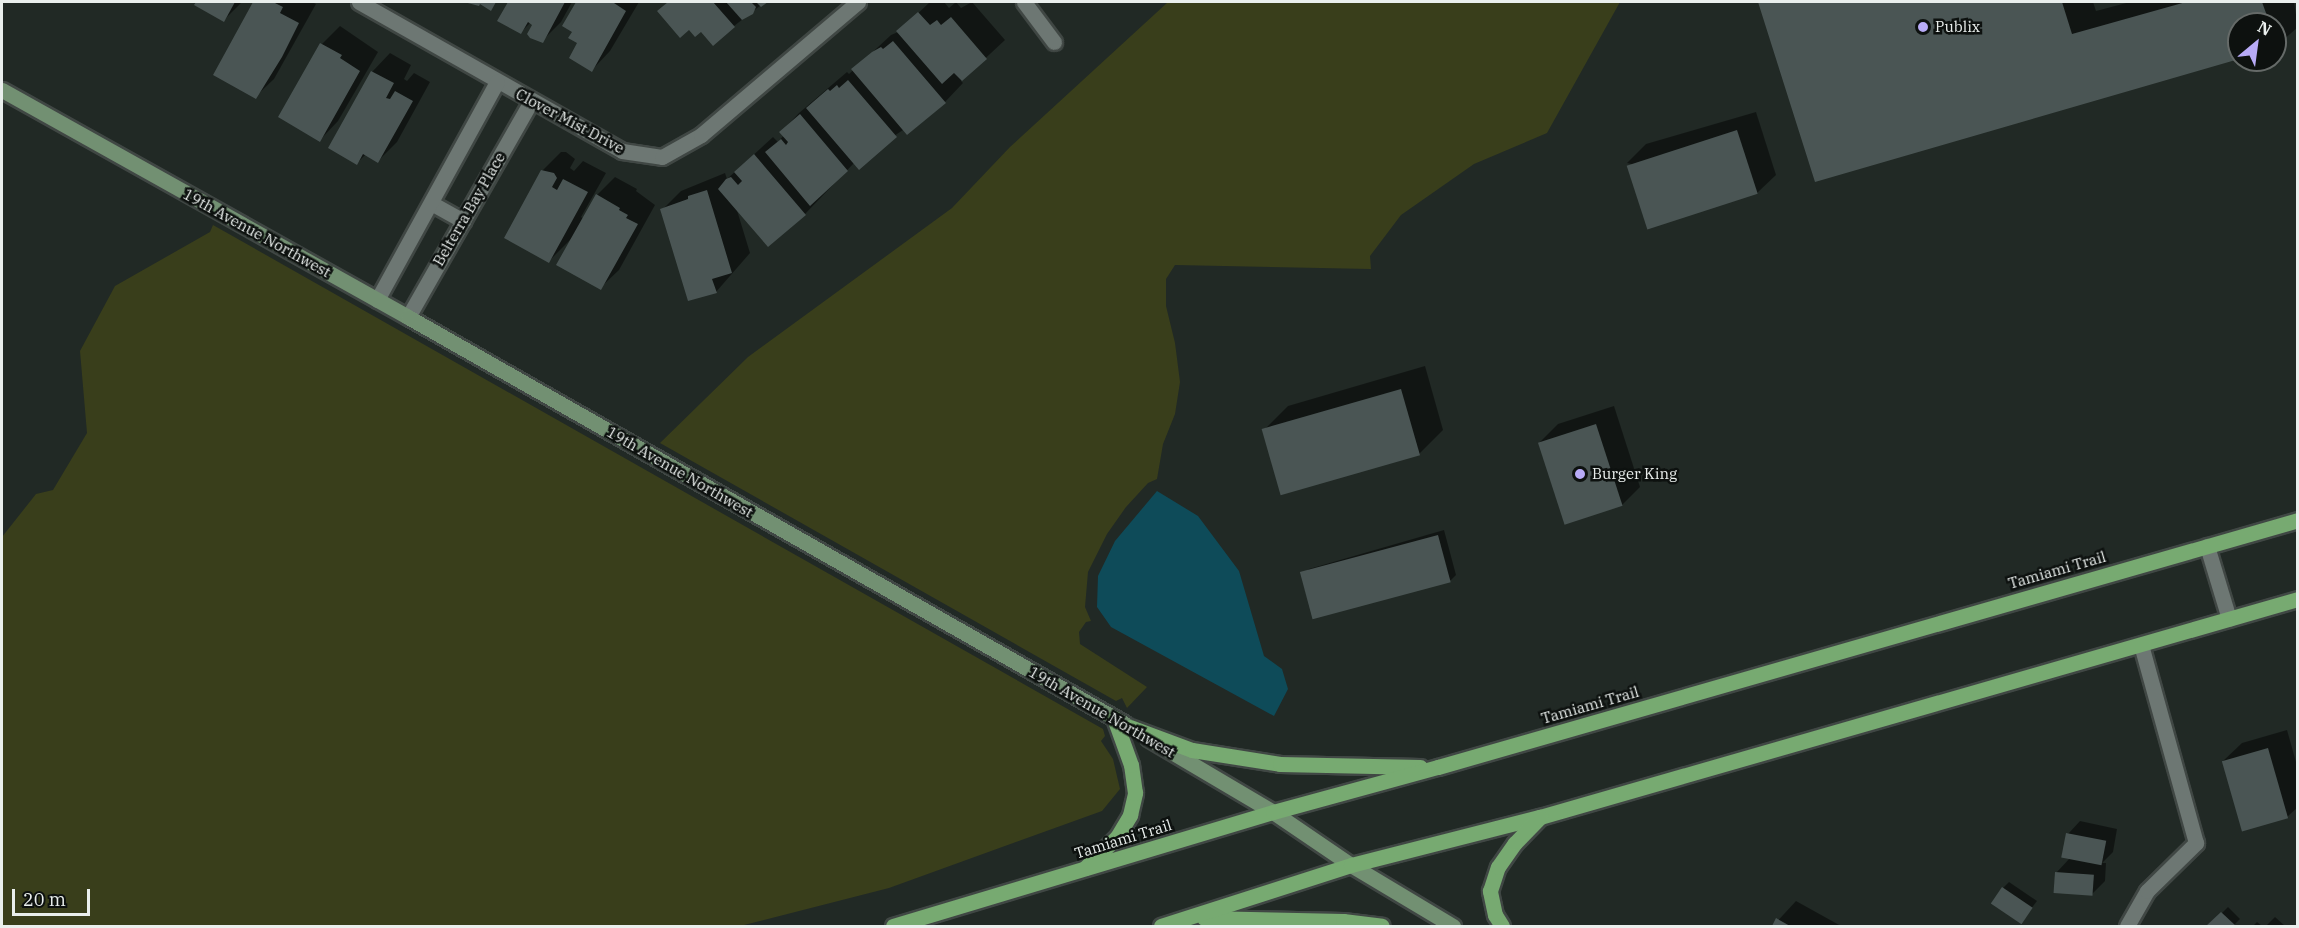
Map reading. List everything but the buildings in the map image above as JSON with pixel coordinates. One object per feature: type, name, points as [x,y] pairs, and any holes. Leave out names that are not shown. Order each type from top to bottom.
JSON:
[{"type":"main road","name":"Tamiami Trail","points":[[893,927],[1273,812],[1438,767],[2298,519]]},
{"type":"main road","points":[[1161,927],[1351,865],[1540,817],[2298,599]]},
{"type":"main road","points":[[1083,871],[1117,837],[1131,815],[1135,793],[1131,765],[1114,718]]},
{"type":"main road","points":[[1130,727],[1192,750],[1280,764],[1438,767]]},
{"type":"main road","points":[[1502,927],[1495,915],[1490,891],[1498,867],[1515,843],[1540,817]]},
{"type":"main road","points":[[1192,918],[1343,921],[1382,927]]},
{"type":"street","name":"Clover Mist Drive","points":[[359,2],[622,152],[662,158],[701,135],[858,2]]},
{"type":"street","points":[[1024,2],[1054,42]]},
{"type":"street","points":[[377,300],[498,82]]},
{"type":"street","name":"19th Avenue Northwest","points":[[2,90],[408,316],[1130,727],[1273,812],[1351,865],[1453,927]]},
{"type":"street","name":"Belterra Bay Place","points":[[408,316],[531,101]]},
{"type":"street","points":[[431,203],[463,221]]},
{"type":"street","points":[[2207,546],[2229,619]]},
{"type":"street","points":[[2127,927],[2147,891],[2196,843],[2141,645]]},
{"type":"green space","points":[[1168,2],[1620,2],[1547,133],[1474,164],[1401,215],[1370,256],[1371,269],[1175,265],[1166,279],[1166,306],[1175,343],[1180,382],[1175,414],[1163,444],[1157,479],[1148,483],[1126,507],[1107,534],[1088,572],[1085,607],[1091,621],[1086,622],[1079,632],[1080,644],[1147,687],[1127,708],[1122,698],[1116,701],[660,443],[748,357],[952,208],[1010,147]]},
{"type":"green space","points":[[213,225],[1103,729],[1105,736],[1101,741],[1113,759],[1120,789],[1102,811],[889,888],[740,926],[2,926],[2,537],[36,494],[53,490],[87,433],[80,351],[115,286],[210,232]]},
{"type":"water","points":[[1157,491],[1198,516],[1239,571],[1264,656],[1282,669],[1288,689],[1274,716],[1111,627],[1097,607],[1098,576],[1115,541]]},
{"type":"place","name":"Publix","points":[[1923,27]]},
{"type":"place","name":"Burger King","points":[[1580,474]]}]
